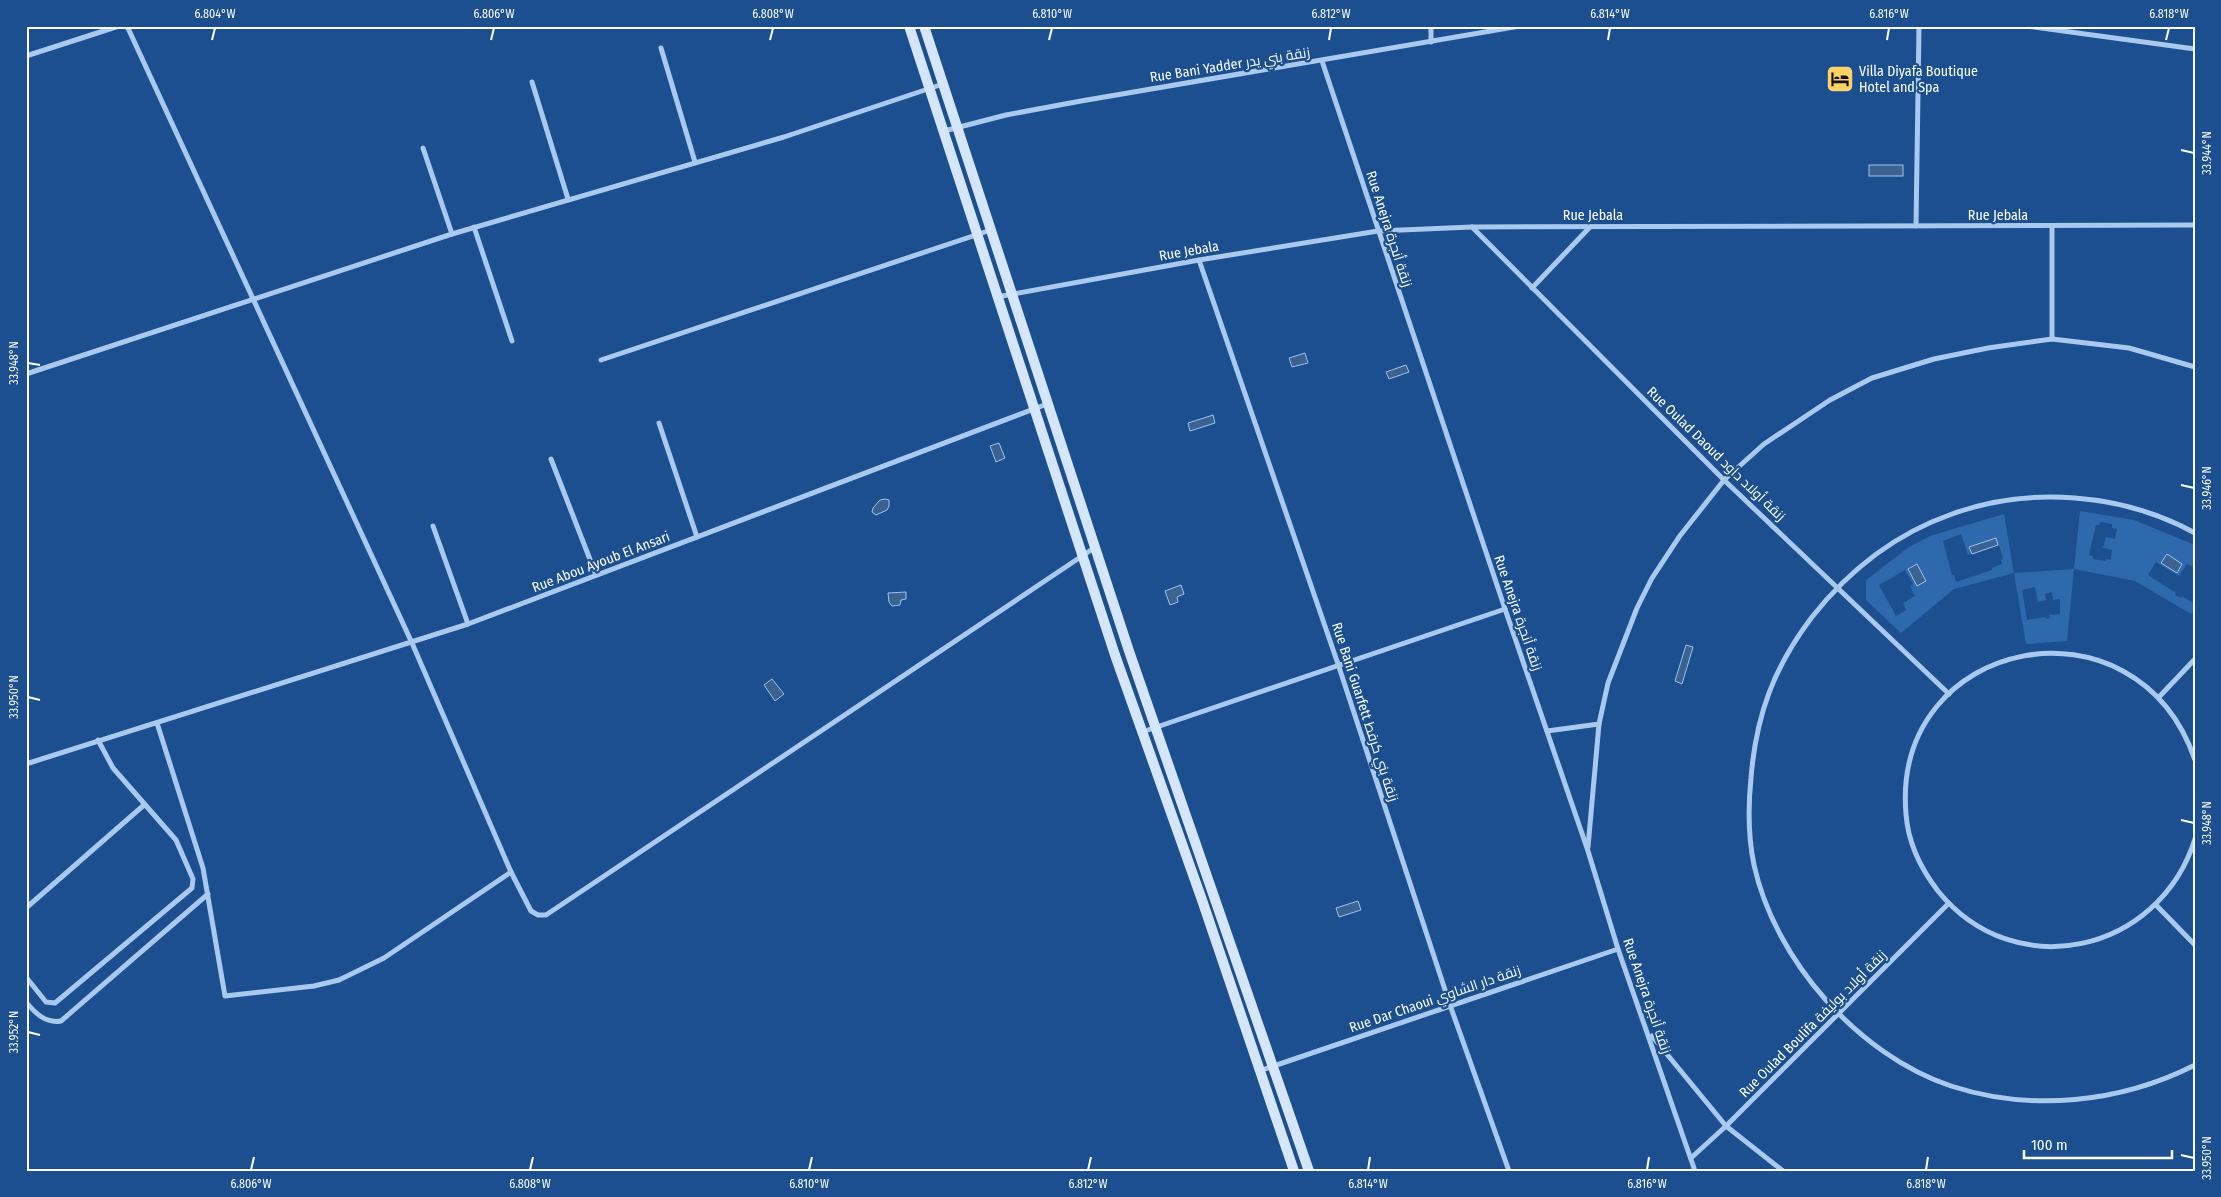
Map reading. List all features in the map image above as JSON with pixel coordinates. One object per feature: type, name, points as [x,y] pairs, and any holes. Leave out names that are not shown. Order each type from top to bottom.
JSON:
[{"type":"street","points":[[26,56],[120,26]]},
{"type":"street","points":[[127,26],[412,643],[510,872],[531,911],[538,915],[546,915],[652,846],[810,737],[1094,548]]},
{"type":"street","points":[[909,26],[1033,410],[1294,1171]]},
{"type":"street","points":[[924,26],[1094,548],[1309,1171]]},
{"type":"street","points":[[1431,26],[1431,42]]},
{"type":"street","name":"Rue Bani Yadder زنقة بني يدر","points":[[944,131],[1006,115],[1082,101],[1520,26]]},
{"type":"street","points":[[1916,226],[1919,26]]},
{"type":"street","points":[[2026,26],[2195,49]]},
{"type":"street","points":[[661,48],[695,162]]},
{"type":"street","name":"Rue Anejra زنقة أنجرة","points":[[1322,61],[1588,851],[1618,950],[1695,1171]]},
{"type":"street","points":[[532,82],[568,199]]},
{"type":"street","points":[[26,374],[474,227],[784,137],[944,84]]},
{"type":"street","points":[[423,148],[452,234]]},
{"type":"street","name":"Rue Jebala","points":[[997,297],[1199,260],[1378,231],[1472,227],[2195,224]]},
{"type":"street","points":[[1532,288],[1590,226]]},
{"type":"street","points":[[2052,226],[2052,339]]},
{"type":"street","points":[[474,227],[512,341]]},
{"type":"street","name":"Rue Oulad Daoud زنقة أولاد داود","points":[[1472,227],[1724,480],[1838,586],[1949,694]]},
{"type":"street","points":[[601,360],[991,230]]},
{"type":"street","name":"Rue Bani Guarfett زنقة بني كرفط","points":[[1199,260],[1338,664],[1450,1006],[1509,1171]]},
{"type":"street","points":[[1588,851],[1599,724],[1608,683],[1619,653],[1652,578],[1679,537],[1724,480],[1764,444],[1830,400],[1872,378],[1943,357],[1988,348],[2052,339],[2129,348],[2195,367]]},
{"type":"street","name":"Rue Abou Ayoub El Ansari","points":[[26,764],[468,624],[1047,404]]},
{"type":"street","points":[[659,423],[697,537]]},
{"type":"street","points":[[551,459],[596,575]]},
{"type":"street","points":[[2195,533],[2143,511],[2103,502],[2066,497],[2007,499],[1969,508],[1920,527],[1883,548],[1838,586],[1800,633],[1780,664],[1766,695],[1752,758],[1749,829],[1754,868],[1764,899],[1802,971],[1838,1014],[1899,1061],[1950,1085],[2006,1099],[2060,1101],[2108,1094],[2156,1082],[2195,1065]]},
{"type":"street","points":[[433,526],[468,624]]},
{"type":"street","points":[[1142,732],[1338,664],[1505,609]]},
{"type":"street","points":[[2195,760],[2188,740],[2176,718],[2159,697],[2134,676],[2104,661],[2071,653],[2046,653],[2006,660],[1976,673],[1949,694],[1928,720],[1917,742],[1906,782],[1906,815],[1913,848],[1927,878],[1948,904],[1970,922],[1996,935],[2023,944],[2052,946],[2080,944],[2108,936],[2133,923],[2156,905],[2181,872],[2195,839]]},
{"type":"street","points":[[2159,697],[2195,659]]},
{"type":"street","points":[[157,723],[203,868],[224,996],[314,986],[339,980],[384,958],[510,872]]},
{"type":"street","points":[[1547,731],[1599,724]]},
{"type":"street","points":[[26,977],[46,1002],[55,1003],[192,888],[193,878],[176,840],[113,768],[98,740]]},
{"type":"street","points":[[26,908],[144,805]]},
{"type":"street","points":[[26,1002],[46,1020],[54,1023],[61,1021],[208,894]]},
{"type":"street","name":"Rue Oulad Boulifa زنقة أولاد بوليفة","points":[[1691,1158],[1726,1126],[1948,904]]},
{"type":"street","points":[[2156,905],[2195,945]]},
{"type":"street","name":"Rue Dar Chaoui زنقة دار الشاوي","points":[[1259,1071],[1618,950]]},
{"type":"street","points":[[1648,1032],[1726,1126],[1783,1171]]},
{"type":"shaded area","points":[[1869,165],[1903,165],[1903,176],[1869,176]]},
{"type":"shaded area","points":[[1305,353],[1308,363],[1292,367],[1289,358]]},
{"type":"shaded area","points":[[1406,365],[1409,372],[1389,379],[1386,372]]},
{"type":"shaded area","points":[[1213,415],[1215,423],[1190,431],[1188,423]]},
{"type":"shaded area","points":[[999,443],[1005,458],[996,462],[990,446]]},
{"type":"shaded area","points":[[880,500],[889,500],[887,510],[876,515],[872,512]]},
{"type":"shaded area","points":[[2080,511],[2134,520],[2195,545],[2195,568],[2187,564],[2179,576],[2156,562],[2148,575],[2176,593],[2175,595],[2181,598],[2182,596],[2193,603],[2195,601],[2195,609],[2191,614],[2135,581],[2074,569]],"holes":[[[2100,522],[2112,524],[2112,528],[2117,529],[2115,539],[2106,537],[2103,548],[2112,550],[2111,560],[2093,559],[2093,556],[2089,555],[2096,525],[2099,525]]]},
{"type":"shaded area","points":[[2004,514],[2014,573],[1954,589],[1901,633],[1866,600],[1866,580],[1909,547],[1930,536]],"holes":[[[1961,534],[1968,555],[1999,545],[2003,559],[2001,560],[2002,564],[1992,568],[1992,570],[1956,582],[1954,575],[1952,575],[1943,541]],[[1996,538],[1998,545],[1972,553],[1970,547]],[[1905,570],[1913,584],[1910,586],[1915,596],[1903,603],[1906,610],[1896,616],[1879,585]]]},
{"type":"shaded area","points":[[1996,538],[1998,545],[1972,554],[1969,547]]},
{"type":"shaded area","points":[[2167,554],[2182,564],[2177,573],[2161,563]]},
{"type":"shaded area","points":[[1917,564],[1926,581],[1917,586],[1908,569]]},
{"type":"shaded area","points":[[2074,569],[2067,641],[2026,644],[2014,573]],"holes":[[[2035,587],[2038,602],[2046,600],[2045,594],[2052,592],[2053,600],[2060,599],[2060,614],[2049,615],[2050,618],[2046,619],[2045,617],[2027,620],[2022,590]]]},
{"type":"shaded area","points":[[1181,585],[1184,594],[1177,597],[1178,602],[1170,605],[1165,591]]},
{"type":"shaded area","points":[[906,592],[906,599],[901,600],[900,605],[892,606],[889,602],[888,593]]},
{"type":"shaded area","points":[[1686,645],[1693,647],[1682,684],[1675,681]]},
{"type":"shaded area","points":[[772,679],[784,694],[775,701],[764,685]]},
{"type":"shaded area","points":[[1358,901],[1361,910],[1339,917],[1336,908]]},
{"type":"place","name":"Villa Diyafa Boutique Hotel and Spa","points":[[1840,79]]}]
